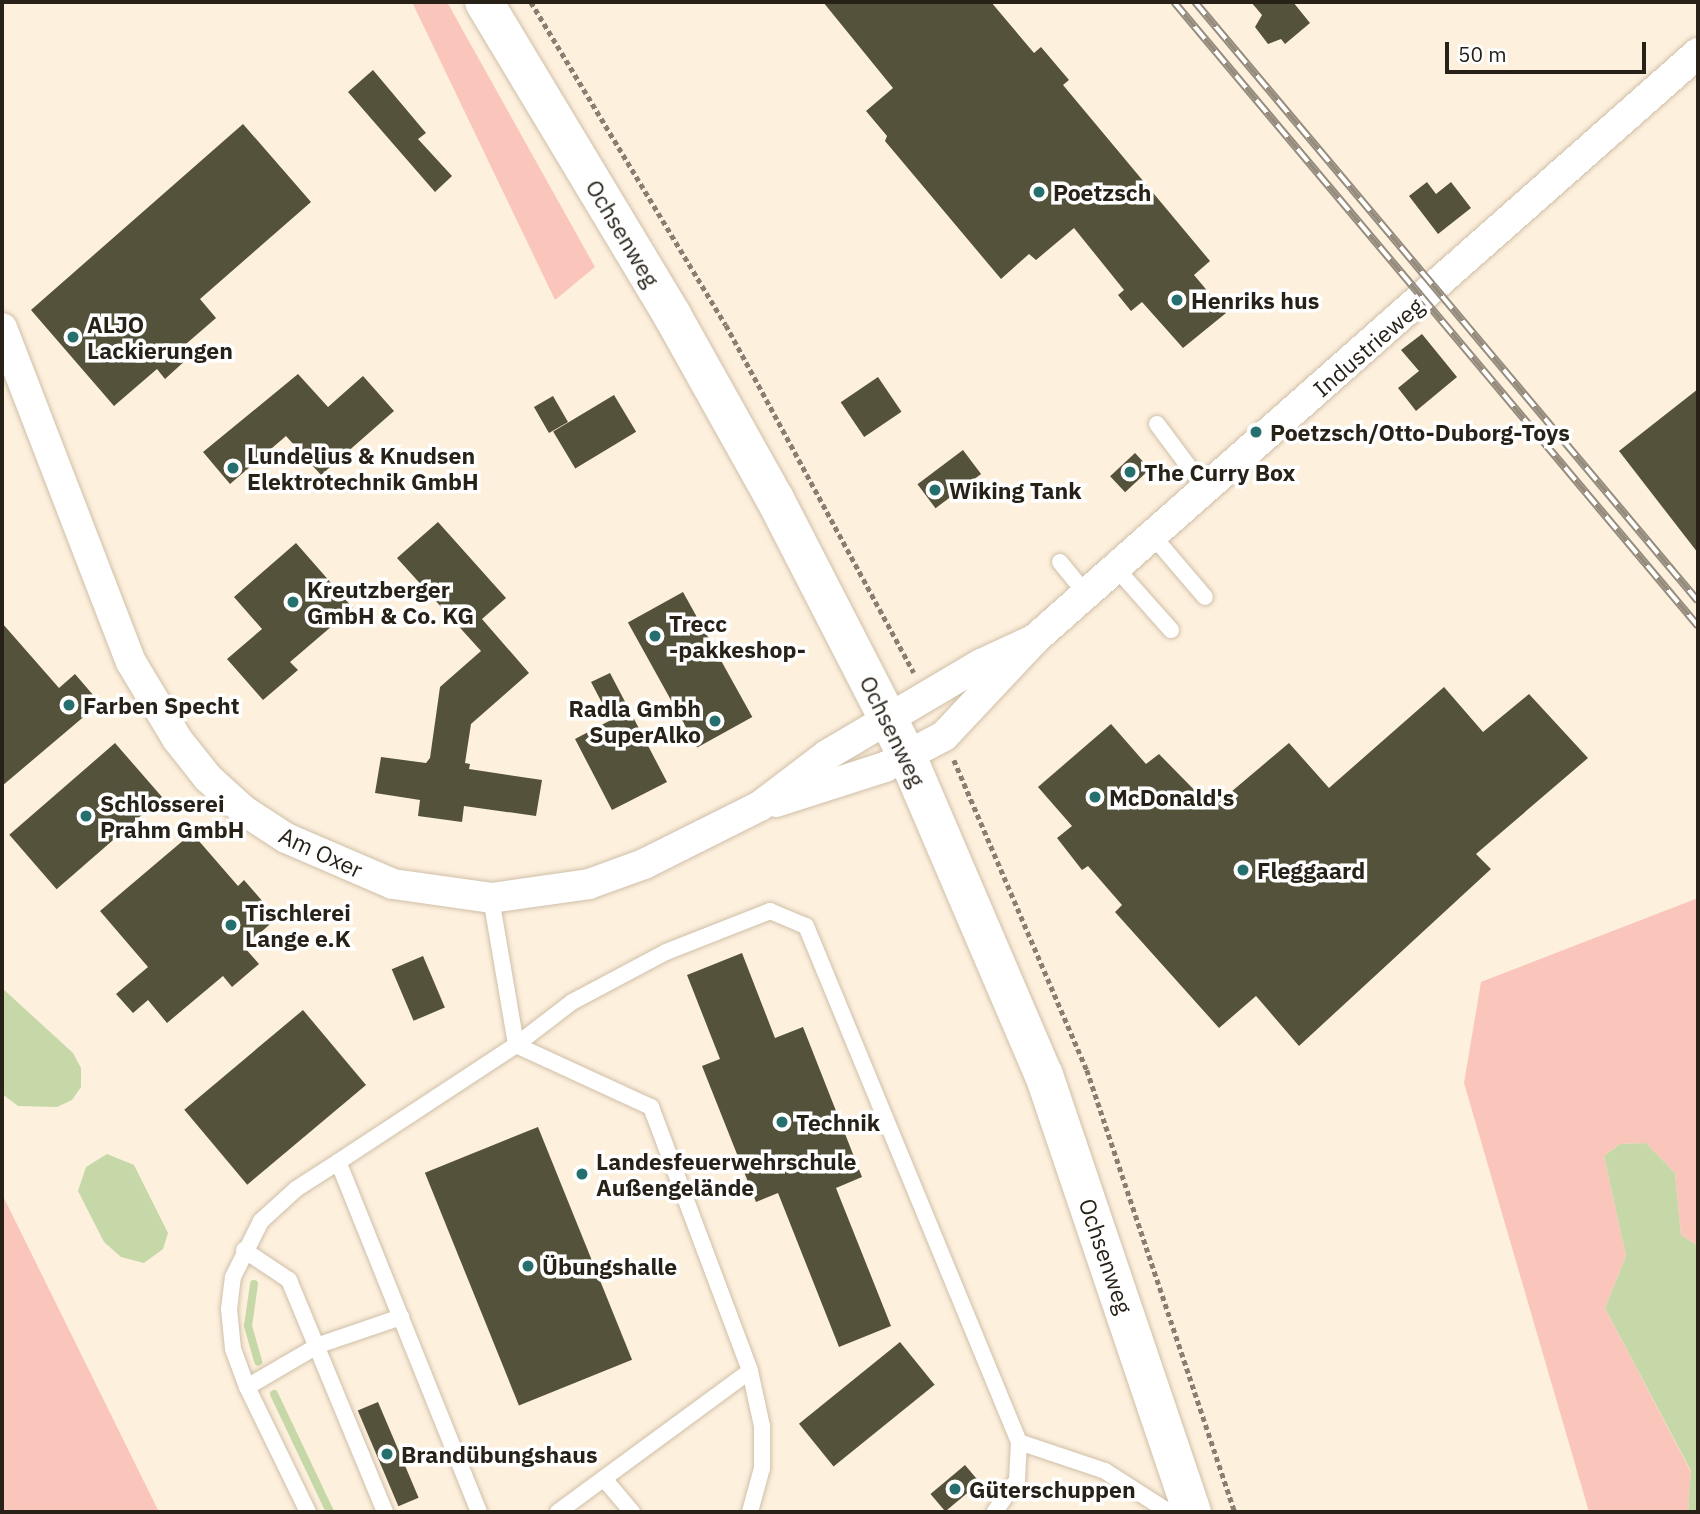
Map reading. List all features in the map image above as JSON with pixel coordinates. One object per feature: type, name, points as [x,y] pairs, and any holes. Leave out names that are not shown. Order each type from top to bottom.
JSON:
[{"type":"main road","name":"Ochsenweg","points":[[484,2],[672,314],[775,499],[907,756],[1044,1075],[1192,1512]]},
{"type":"street","name":"Industrieweg","points":[[907,756],[944,736],[1035,639],[1698,52]]},
{"type":"street","name":"Am Oxer","points":[[2,328],[131,662],[150,700],[208,778],[243,810],[286,838],[336,861],[393,884],[491,898],[589,884],[644,864],[760,806],[827,755],[889,719]]},
{"type":"street","name":"Industrieweg","points":[[889,719],[981,664],[1035,639]]},
{"type":"street","name":"Am Oxer","points":[[760,806],[838,785],[907,756]]},
{"type":"lane","points":[[1157,424],[1206,490]]},
{"type":"lane","points":[[1153,536],[1205,597]]},
{"type":"lane","points":[[1060,562],[1086,594]]},
{"type":"lane","points":[[1116,568],[1171,630]]},
{"type":"lane","points":[[491,898],[516,1045]]},
{"type":"lane","points":[[308,1512],[247,1387],[233,1349],[229,1309],[243,1250],[261,1221],[296,1189],[516,1045],[572,1002],[666,952],[769,911],[806,926],[1019,1442],[1017,1480],[995,1512]]},
{"type":"lane","points":[[516,1045],[651,1107],[750,1371],[761,1426],[762,1468],[750,1512]]},
{"type":"lane","points":[[338,1161],[480,1512]]},
{"type":"lane","points":[[243,1250],[289,1280],[319,1345],[385,1512]]},
{"type":"lane","points":[[247,1387],[319,1345],[401,1317]]},
{"type":"lane","points":[[558,1512],[750,1371]]},
{"type":"lane","points":[[1019,1442],[1105,1471],[1169,1512]]},
{"type":"lane","points":[[605,1480],[632,1512]]},
{"type":"path","points":[[531,2],[726,325],[912,667]]},
{"type":"path","points":[[951,752],[1087,1070],[1234,1512]]},
{"type":"shaded area","points":[[412,2],[447,2],[595,267],[555,300]]},
{"type":"shaded area","points":[[1698,898],[1698,1246],[1681,1235],[1675,1173],[1646,1143],[1620,1144],[1604,1156],[1626,1256],[1605,1308],[1691,1472],[1688,1512],[1589,1512],[1464,1083],[1481,982]]},
{"type":"shaded area","points":[[2,988],[73,1053],[81,1068],[81,1087],[72,1100],[57,1107],[18,1106],[2,1094]]},
{"type":"shaded area","points":[[1646,1143],[1675,1173],[1681,1235],[1698,1246],[1698,1512],[1688,1512],[1691,1471],[1605,1308],[1626,1256],[1604,1156],[1620,1144]]},
{"type":"shaded area","points":[[107,1154],[134,1165],[168,1233],[163,1249],[144,1263],[121,1257],[104,1242],[78,1191],[86,1167]]},
{"type":"shaded area","points":[[2,1194],[159,1512],[2,1512]]},
{"type":"building","name":"Poetzsch","points":[[823,2],[991,2],[1034,53],[1041,47],[1069,80],[1063,85],[1210,261],[1194,275],[1226,313],[1183,348],[1142,302],[1131,311],[1118,295],[1124,290],[1074,228],[1036,260],[1029,254],[1001,279],[885,141],[887,136],[866,111],[893,88]]},
{"type":"building","points":[[1251,2],[1293,2],[1310,23],[1285,44],[1281,39],[1268,44],[1255,27],[1262,15]]},
{"type":"building","points":[[373,70],[426,133],[418,139],[452,176],[435,192],[348,92]]},
{"type":"building","points":[[243,124],[311,202],[200,299],[216,318],[179,350],[187,359],[165,379],[157,369],[114,406],[31,310]]},
{"type":"building","points":[[1427,182],[1436,194],[1451,182],[1471,208],[1438,234],[1409,196]]},
{"type":"building","points":[[1422,334],[1457,377],[1416,411],[1398,388],[1419,371],[1401,350]]},
{"type":"building","points":[[298,374],[328,407],[363,376],[394,411],[321,475],[286,436],[230,484],[203,452]]},
{"type":"building","points":[[878,377],[901,412],[864,437],[841,402]]},
{"type":"building","points":[[1698,389],[1698,553],[1619,451]]},
{"type":"building","points":[[614,395],[636,432],[575,468],[553,432]]},
{"type":"building","points":[[553,396],[568,422],[549,433],[534,407]]},
{"type":"building","points":[[963,450],[981,474],[936,508],[917,484]]},
{"type":"building","name":"The Curry Box","points":[[1135,453],[1150,469],[1125,492],[1110,476]]},
{"type":"building","points":[[438,522],[506,598],[482,619],[529,673],[471,724],[465,763],[470,764],[469,769],[542,780],[536,816],[464,806],[462,822],[418,816],[420,800],[375,793],[381,757],[426,763],[430,758],[440,687],[481,651],[397,558]]},
{"type":"building","name":"Kreutzberger GmbH & Co. KG","points":[[296,543],[353,608],[290,662],[298,670],[263,700],[227,659],[262,629],[234,597]]},
{"type":"building","points":[[683,592],[752,717],[697,748],[628,623]]},
{"type":"building","points":[[2,623],[59,688],[75,674],[100,703],[2,786]]},
{"type":"building","points":[[610,673],[667,782],[612,810],[575,739],[611,720],[591,682]]},
{"type":"building","points":[[1444,687],[1483,732],[1529,694],[1588,758],[1476,854],[1491,869],[1299,1046],[1256,996],[1219,1028],[1115,912],[1122,905],[1088,866],[1082,870],[1057,838],[1072,826],[1038,787],[1111,724],[1146,764],[1159,754],[1212,808],[1289,743],[1329,788]]},
{"type":"building","name":"Schlosserei Prahm GmbH","points":[[115,743],[162,797],[57,889],[9,835]]},
{"type":"building","points":[[192,833],[238,886],[244,880],[277,918],[244,947],[259,964],[232,987],[223,976],[167,1023],[148,1000],[133,1013],[116,994],[148,967],[100,911]]},
{"type":"building","name":"Technik","points":[[742,953],[775,1038],[803,1027],[862,1177],[836,1188],[891,1326],[839,1347],[778,1193],[756,1202],[702,1066],[720,1059],[687,975]]},
{"type":"building","points":[[423,956],[445,1008],[414,1021],[392,969]]},
{"type":"building","points":[[303,1010],[366,1085],[247,1185],[184,1110]]},
{"type":"building","name":"Übungshalle","points":[[538,1127],[632,1360],[519,1405],[425,1173]]},
{"type":"building","points":[[900,1342],[935,1385],[834,1467],[799,1424]]},
{"type":"building","name":"Brandübungshaus","points":[[378,1402],[419,1498],[398,1506],[358,1411]]},
{"type":"building","name":"Güterschuppen","points":[[965,1465],[980,1483],[945,1512],[931,1494]]},
{"type":"waterway","points":[[254,1284],[248,1326],[258,1362]]},
{"type":"waterway","points":[[274,1394],[330,1512]]},
{"type":"railway","points":[[1174,2],[1698,626]]},
{"type":"railway","points":[[1195,2],[1698,601]]},
{"type":"place","name":"Poetzsch","points":[[1039,192]]},
{"type":"place","name":"Henriks hus","points":[[1177,300]]},
{"type":"place","name":"ALJO Lackierungen","points":[[73,337]]},
{"type":"place","name":"Poetzsch/Otto-Duborg-Toys","points":[[1256,432]]},
{"type":"place","name":"Lundelius & Knudsen Elektrotechnik GmbH","points":[[233,468]]},
{"type":"place","name":"The Curry Box","points":[[1130,472]]},
{"type":"place","name":"Wiking Tank","points":[[935,490]]},
{"type":"place","name":"Kreutzberger GmbH & Co. KG","points":[[293,602]]},
{"type":"place","name":"Trecc -pakkeshop-","points":[[655,636]]},
{"type":"place","name":"Farben Specht","points":[[69,705]]},
{"type":"place","name":"Radla Gmbh SuperAlko","points":[[715,721]]},
{"type":"place","name":"McDonald's","points":[[1095,797]]},
{"type":"place","name":"Schlosserei Prahm GmbH","points":[[86,816]]},
{"type":"place","name":"Fleggaard","points":[[1243,870]]},
{"type":"place","name":"Tischlerei Lange e.K","points":[[231,925]]},
{"type":"place","name":"Technik","points":[[782,1122]]},
{"type":"place","name":"Landesfeuerwehrschule Außengelände","points":[[582,1174]]},
{"type":"place","name":"Übungshalle","points":[[528,1266]]},
{"type":"place","name":"Brandübungshaus","points":[[387,1454]]},
{"type":"place","name":"Güterschuppen","points":[[955,1489]]}]
